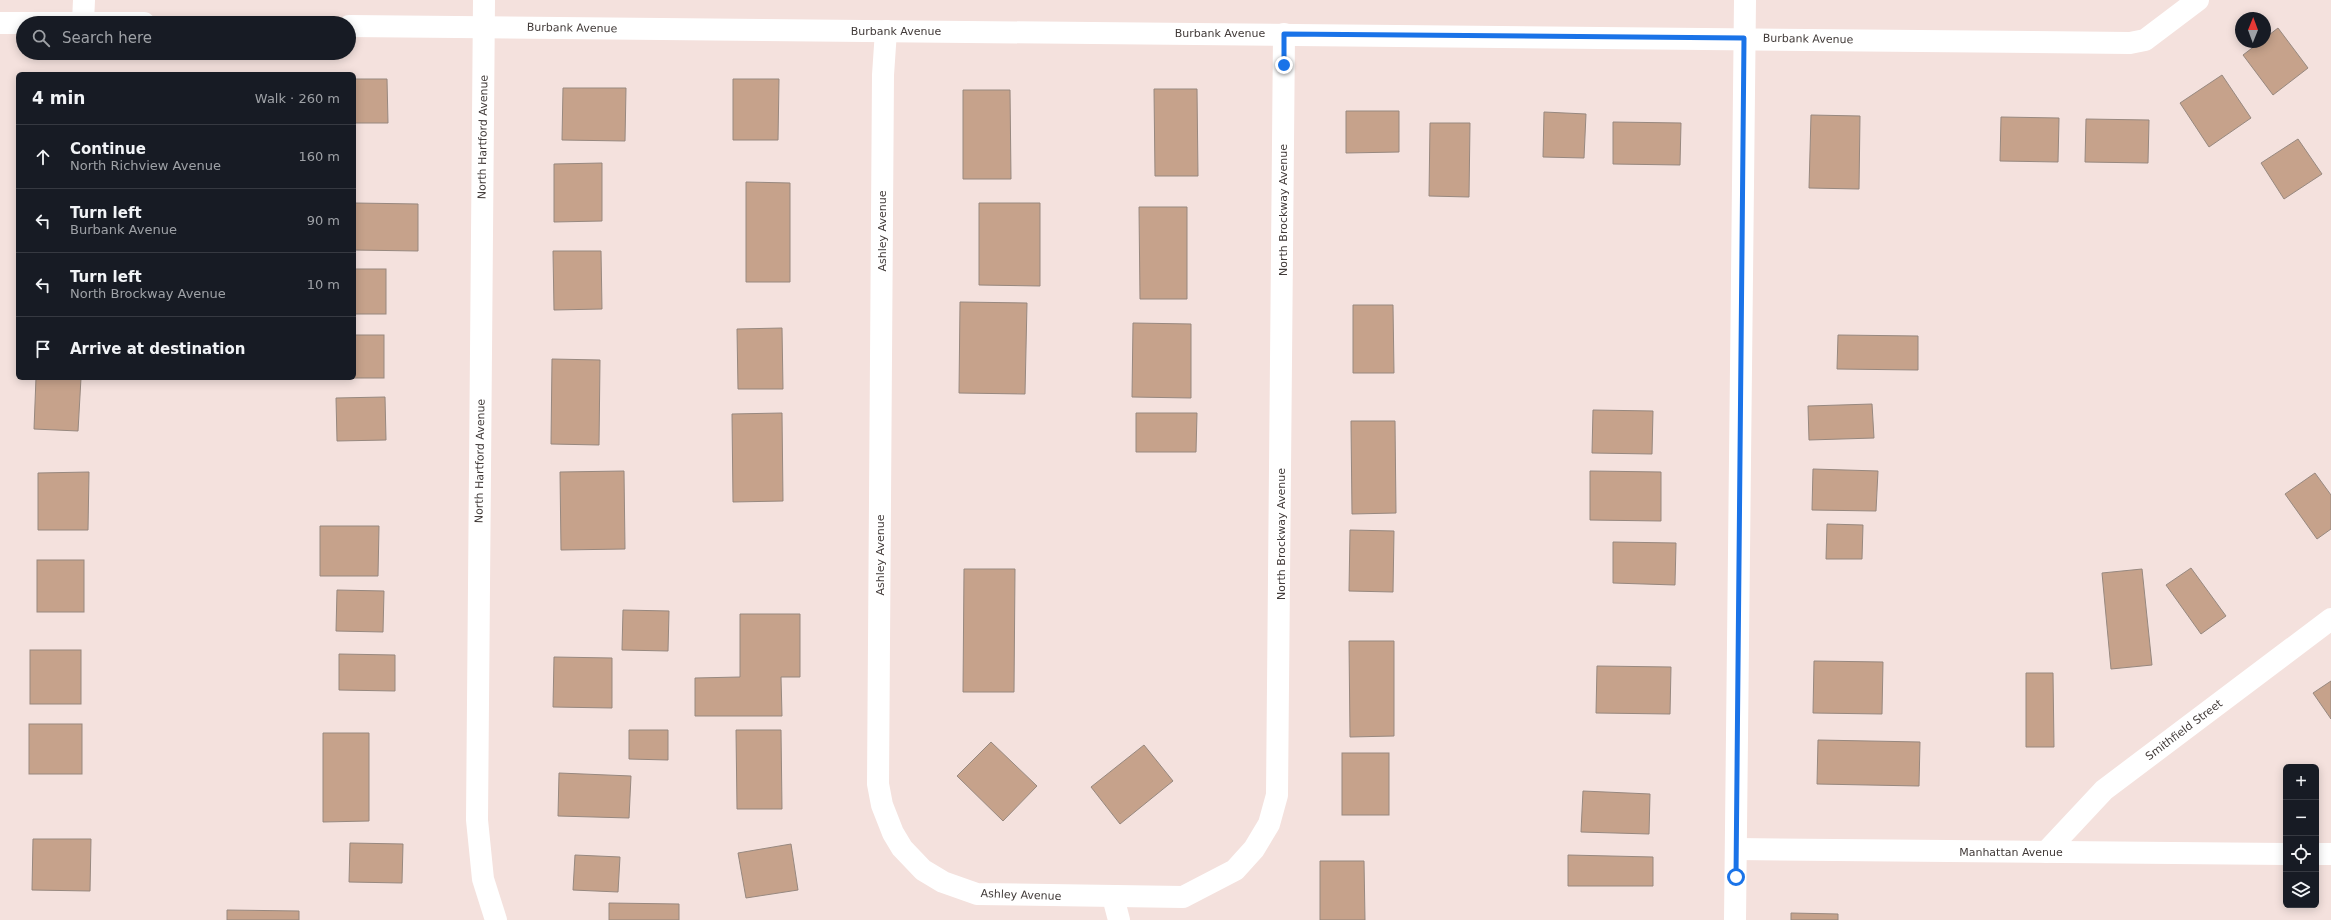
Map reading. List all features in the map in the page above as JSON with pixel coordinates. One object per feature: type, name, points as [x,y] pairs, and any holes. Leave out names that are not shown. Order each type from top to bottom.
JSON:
[{"type":"street","points":[[83,16],[84,0]]},
{"type":"street","name":"North Hartford Avenue","points":[[484,0],[477,820],[483,879],[496,920]]},
{"type":"street","points":[[1736,920],[1744,38],[1746,0]]},
{"type":"street","name":"Burbank Avenue","points":[[356,26],[1744,38],[2130,43],[2145,40],[2198,0]]},
{"type":"street","points":[[0,23],[16,23]]},
{"type":"street","name":"Ashley Avenue","points":[[886,31],[883,83],[878,776],[882,805],[892,833],[902,848],[923,870],[943,882],[977,894],[1113,897]]},
{"type":"street","name":"North Brockway Avenue","points":[[1113,897],[1183,897],[1235,870],[1254,849],[1269,824],[1277,795],[1284,34]]},
{"type":"street","name":"Smithfield Street","points":[[2046,852],[2104,790],[2331,620]]},
{"type":"street","name":"Manhattan Avenue","points":[[1736,849],[2283,854]]},
{"type":"street","points":[[2319,854],[2331,854]]},
{"type":"street","points":[[1113,897],[1119,920]]},
{"type":"building","points":[[2278,28],[2308,68],[2273,95],[2243,55],[2252,48],[2271,48],[2271,33]]},
{"type":"building","points":[[2222,75],[2251,118],[2209,147],[2180,103]]},
{"type":"building","points":[[356,79],[387,79],[388,123],[356,123]]},
{"type":"building","points":[[733,79],[779,79],[778,140],[733,140]]},
{"type":"building","points":[[563,88],[626,88],[625,141],[562,140]]},
{"type":"building","points":[[1154,89],[1197,89],[1198,176],[1155,176]]},
{"type":"building","points":[[963,90],[1010,90],[1011,179],[963,179]]},
{"type":"building","points":[[1346,111],[1399,111],[1399,152],[1346,153]]},
{"type":"building","points":[[1544,112],[1586,114],[1584,158],[1543,157]]},
{"type":"building","points":[[1811,115],[1860,116],[1859,189],[1809,188]]},
{"type":"building","points":[[2001,117],[2059,118],[2058,162],[2000,161]]},
{"type":"building","points":[[2086,119],[2149,120],[2148,163],[2085,162]]},
{"type":"building","points":[[1613,122],[1681,123],[1680,165],[1613,164]]},
{"type":"building","points":[[1430,123],[1470,123],[1469,197],[1429,196]]},
{"type":"building","points":[[2298,139],[2322,174],[2284,199],[2261,163]]},
{"type":"building","points":[[602,163],[602,221],[554,222],[554,164]]},
{"type":"building","points":[[746,182],[790,183],[790,282],[746,282]]},
{"type":"building","points":[[356,203],[418,204],[418,251],[356,250]]},
{"type":"building","points":[[979,203],[1040,203],[1040,286],[979,285]]},
{"type":"building","points":[[1139,207],[1187,207],[1187,299],[1140,299]]},
{"type":"building","points":[[553,251],[601,251],[602,309],[554,310]]},
{"type":"building","points":[[356,269],[386,269],[386,314],[356,314]]},
{"type":"building","points":[[960,302],[1027,303],[1025,394],[959,393]]},
{"type":"building","points":[[1353,305],[1393,305],[1394,373],[1353,373]]},
{"type":"building","points":[[1133,323],[1191,324],[1191,398],[1132,397]]},
{"type":"building","points":[[782,328],[783,389],[738,389],[737,329]]},
{"type":"building","points":[[356,335],[384,335],[384,378],[356,378]]},
{"type":"building","points":[[1838,335],[1918,336],[1918,370],[1837,369]]},
{"type":"building","points":[[552,359],[600,360],[599,445],[551,444]]},
{"type":"building","points":[[36,380],[81,380],[78,431],[34,429]]},
{"type":"building","points":[[385,397],[386,440],[337,441],[336,398]]},
{"type":"building","points":[[1872,404],[1874,438],[1809,440],[1808,406]]},
{"type":"building","points":[[1593,410],[1653,411],[1652,454],[1592,453]]},
{"type":"building","points":[[782,413],[783,501],[733,502],[732,414]]},
{"type":"building","points":[[1136,413],[1197,413],[1196,452],[1136,452]]},
{"type":"building","points":[[1351,421],[1395,421],[1396,513],[1352,514]]},
{"type":"building","points":[[1813,469],[1878,471],[1876,511],[1812,510]]},
{"type":"building","points":[[624,471],[625,549],[561,550],[560,472]]},
{"type":"building","points":[[1590,471],[1661,472],[1661,521],[1590,520]]},
{"type":"building","points":[[89,472],[88,530],[38,530],[38,473]]},
{"type":"building","points":[[2315,473],[2331,495],[2331,529],[2317,539],[2285,494]]},
{"type":"building","points":[[1827,524],[1863,525],[1862,559],[1826,559]]},
{"type":"building","points":[[320,526],[379,526],[378,576],[320,576]]},
{"type":"building","points":[[1350,530],[1394,531],[1393,592],[1349,591]]},
{"type":"building","points":[[1613,542],[1676,543],[1675,585],[1613,583]]},
{"type":"building","points":[[37,560],[84,560],[84,612],[37,612]]},
{"type":"building","points":[[2191,568],[2226,616],[2201,634],[2166,585]]},
{"type":"building","points":[[964,569],[1015,569],[1014,692],[963,692]]},
{"type":"building","points":[[2142,569],[2152,665],[2111,669],[2102,573]]},
{"type":"building","points":[[337,590],[384,591],[383,632],[336,631]]},
{"type":"building","points":[[623,610],[669,611],[668,651],[622,650]]},
{"type":"building","points":[[740,614],[800,614],[800,677],[781,677],[782,716],[695,716],[695,678],[740,677]]},
{"type":"building","points":[[1349,641],[1394,641],[1394,736],[1350,737]]},
{"type":"building","points":[[30,650],[81,650],[81,704],[30,704]]},
{"type":"building","points":[[339,654],[395,655],[395,691],[339,690]]},
{"type":"building","points":[[554,657],[612,658],[612,708],[553,707]]},
{"type":"building","points":[[1814,661],[1883,662],[1882,714],[1813,713]]},
{"type":"building","points":[[1597,666],[1671,667],[1670,714],[1596,713]]},
{"type":"building","points":[[2026,673],[2053,673],[2054,747],[2026,747]]},
{"type":"building","points":[[2331,681],[2331,719],[2313,693]]},
{"type":"building","points":[[29,724],[82,724],[82,774],[29,774]]},
{"type":"building","points":[[629,730],[668,730],[668,760],[629,759]]},
{"type":"building","points":[[736,730],[781,730],[782,809],[737,809]]},
{"type":"building","points":[[323,733],[369,733],[369,821],[323,822]]},
{"type":"building","points":[[1818,740],[1920,742],[1919,786],[1817,784]]},
{"type":"building","points":[[991,742],[1037,786],[1003,821],[957,776]]},
{"type":"building","points":[[1144,745],[1173,781],[1120,824],[1091,787]]},
{"type":"building","points":[[1342,753],[1389,753],[1389,815],[1342,815]]},
{"type":"building","points":[[559,773],[631,776],[629,818],[558,816]]},
{"type":"building","points":[[1583,791],[1650,794],[1649,834],[1581,832]]},
{"type":"building","points":[[33,839],[91,839],[90,891],[32,890]]},
{"type":"building","points":[[350,843],[403,844],[402,883],[349,882]]},
{"type":"building","points":[[791,844],[798,890],[746,898],[738,853]]},
{"type":"building","points":[[575,855],[620,857],[618,892],[573,890]]},
{"type":"building","points":[[1568,855],[1653,857],[1653,886],[1568,886]]},
{"type":"building","points":[[1320,861],[1364,861],[1365,920],[1320,920]]},
{"type":"building","points":[[609,903],[679,904],[679,920],[609,920]]},
{"type":"building","points":[[227,910],[299,911],[299,920],[227,920]]},
{"type":"building","points":[[1791,913],[1838,914],[1838,920],[1791,920]]},
{"type":"route","points":[[1284,65],[1284,34],[1744,38],[1736,877]]}]
